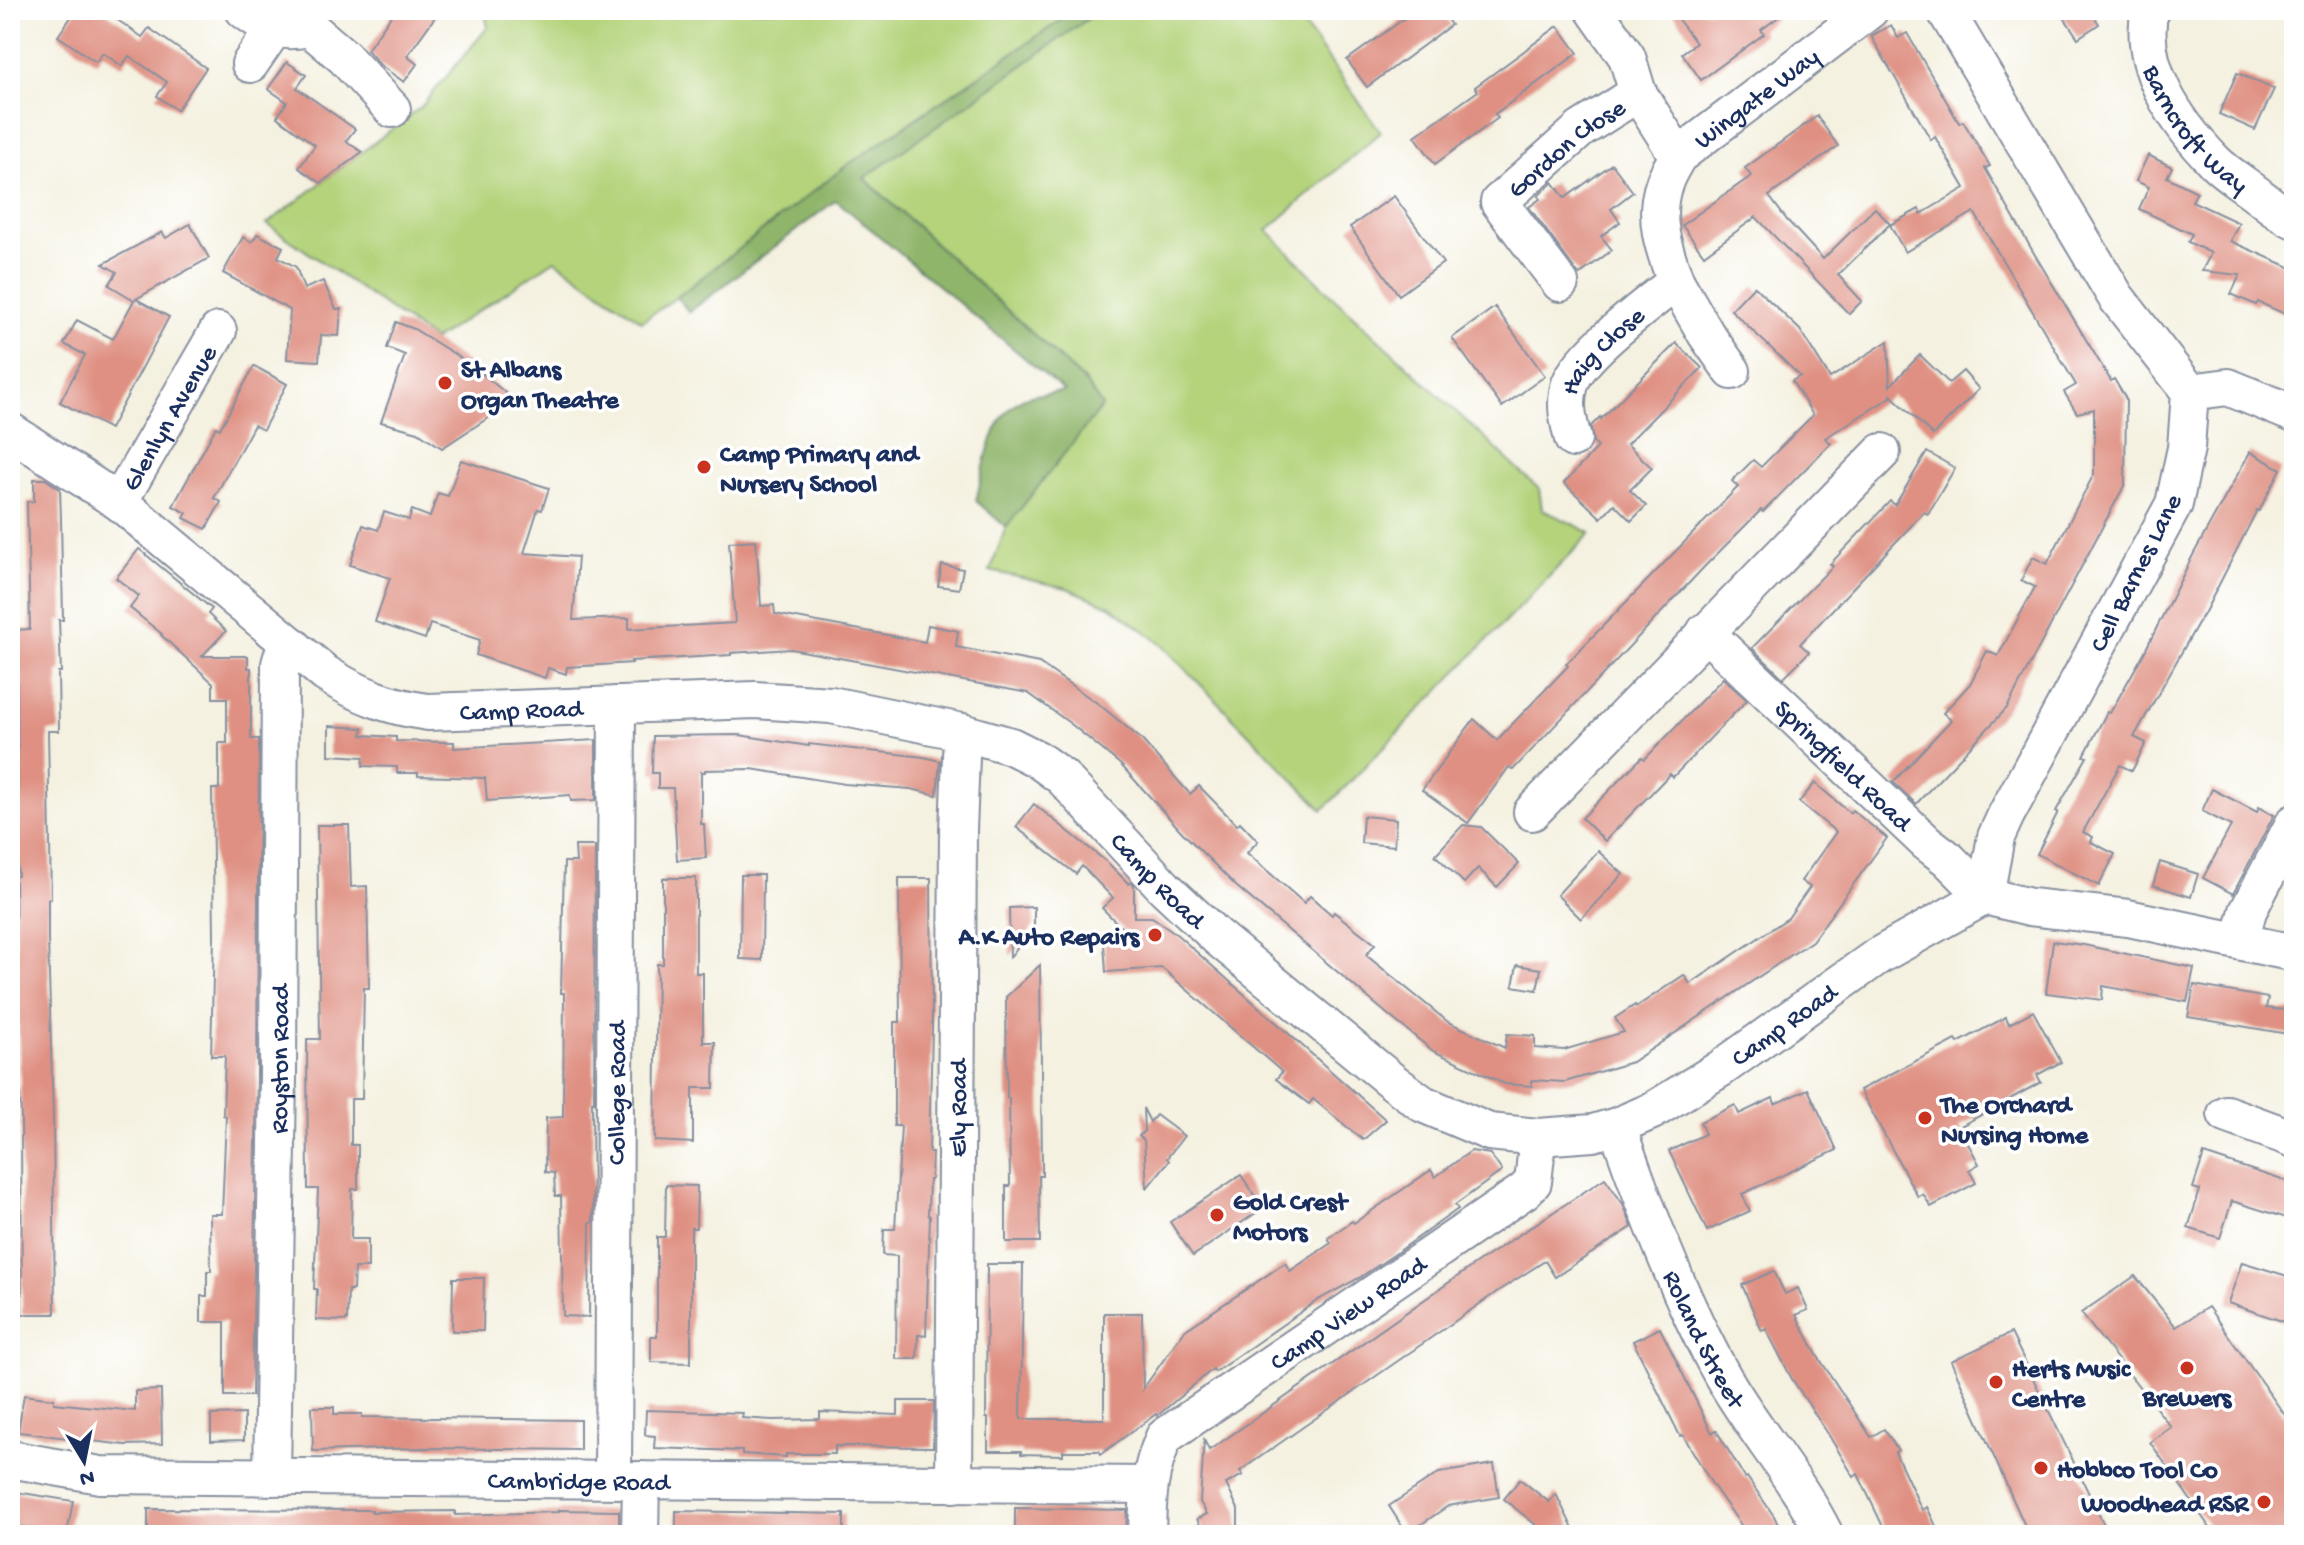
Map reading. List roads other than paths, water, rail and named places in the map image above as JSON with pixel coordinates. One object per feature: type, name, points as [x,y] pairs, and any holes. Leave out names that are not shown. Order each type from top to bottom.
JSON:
[{"type":"street","points":[[1594,10],[1627,57],[1638,93],[1678,156]]},
{"type":"street","name":"Wingate Way","points":[[1678,156],[1870,10]]},
{"type":"street","points":[[1945,10],[2116,297],[2190,392],[2228,387],[2294,414]]},
{"type":"street","name":"Barncroft Way","points":[[2150,10],[2146,26],[2149,58],[2182,123],[2217,163],[2294,220]]},
{"type":"street","points":[[250,64],[259,20],[291,32],[319,19],[344,57],[392,109]]},
{"type":"street","name":"Gordon Close","points":[[1560,283],[1499,202],[1581,129],[1638,93]]},
{"type":"street","name":"Haig Close","points":[[1678,156],[1664,183],[1660,207],[1660,230],[1665,252],[1676,282],[1732,371]]},
{"type":"street","name":"Haig Close","points":[[1573,439],[1566,409],[1571,382],[1577,372],[1634,316],[1676,282]]},
{"type":"street","name":"Glenlyn Avenue","points":[[119,502],[218,331]]},
{"type":"street","name":"Cell Barnes Lane","points":[[1985,896],[1996,837],[2006,815],[2174,504],[2186,448],[2190,392]]},
{"type":"street","name":"Camp Road","points":[[10,431],[119,502],[326,674],[375,700],[400,708],[452,712],[755,700],[831,705],[962,732],[1011,746],[1062,777],[1165,888],[1217,937],[1392,1081],[1423,1104],[1489,1132],[1538,1137],[1593,1133],[1652,1111],[1720,1069],[1878,956],[1985,896]]},
{"type":"street","points":[[1532,812],[1882,452]]},
{"type":"street","name":"Springfield Road","points":[[1705,632],[1985,896]]},
{"type":"street","name":"Royston Road","points":[[272,1477],[280,664],[282,657],[293,646]]},
{"type":"street","name":"College Road","points":[[617,705],[627,1480],[640,1535]]},
{"type":"street","name":"Ely Road","points":[[954,1484],[958,861],[962,732]]},
{"type":"street","points":[[2240,941],[2248,911],[2294,823]]},
{"type":"street","points":[[1985,896],[2030,907],[2128,918],[2294,953]]},
{"type":"street","points":[[2226,1114],[2294,1139]]},
{"type":"street","name":"Roland Street","points":[[1617,1126],[1670,1264],[1722,1375],[1825,1535]]},
{"type":"street","name":"Camp View Road","points":[[1147,1535],[1148,1485],[1164,1437],[1524,1191],[1533,1182],[1538,1137]]},
{"type":"street","name":"Cambridge Road","points":[[10,1459],[100,1475],[1148,1485]]},
{"type":"place","name":"St Albans Organ Theatre","points":[[445,383]]},
{"type":"place","name":"Camp Primary and Nursery School","points":[[704,467]]},
{"type":"place","name":"A.K Auto Repairs","points":[[1155,935]]},
{"type":"place","name":"The Orchard Nursing Home","points":[[1925,1118]]},
{"type":"place","name":"Gold Crest Motors","points":[[1217,1215]]},
{"type":"place","name":"Brewers","points":[[2187,1368]]},
{"type":"place","name":"Herts Music Centre","points":[[1996,1382]]},
{"type":"place","name":"Hobbco Tool Co","points":[[2041,1468]]},
{"type":"place","name":"Woodhead RSR","points":[[2264,1502]]}]
